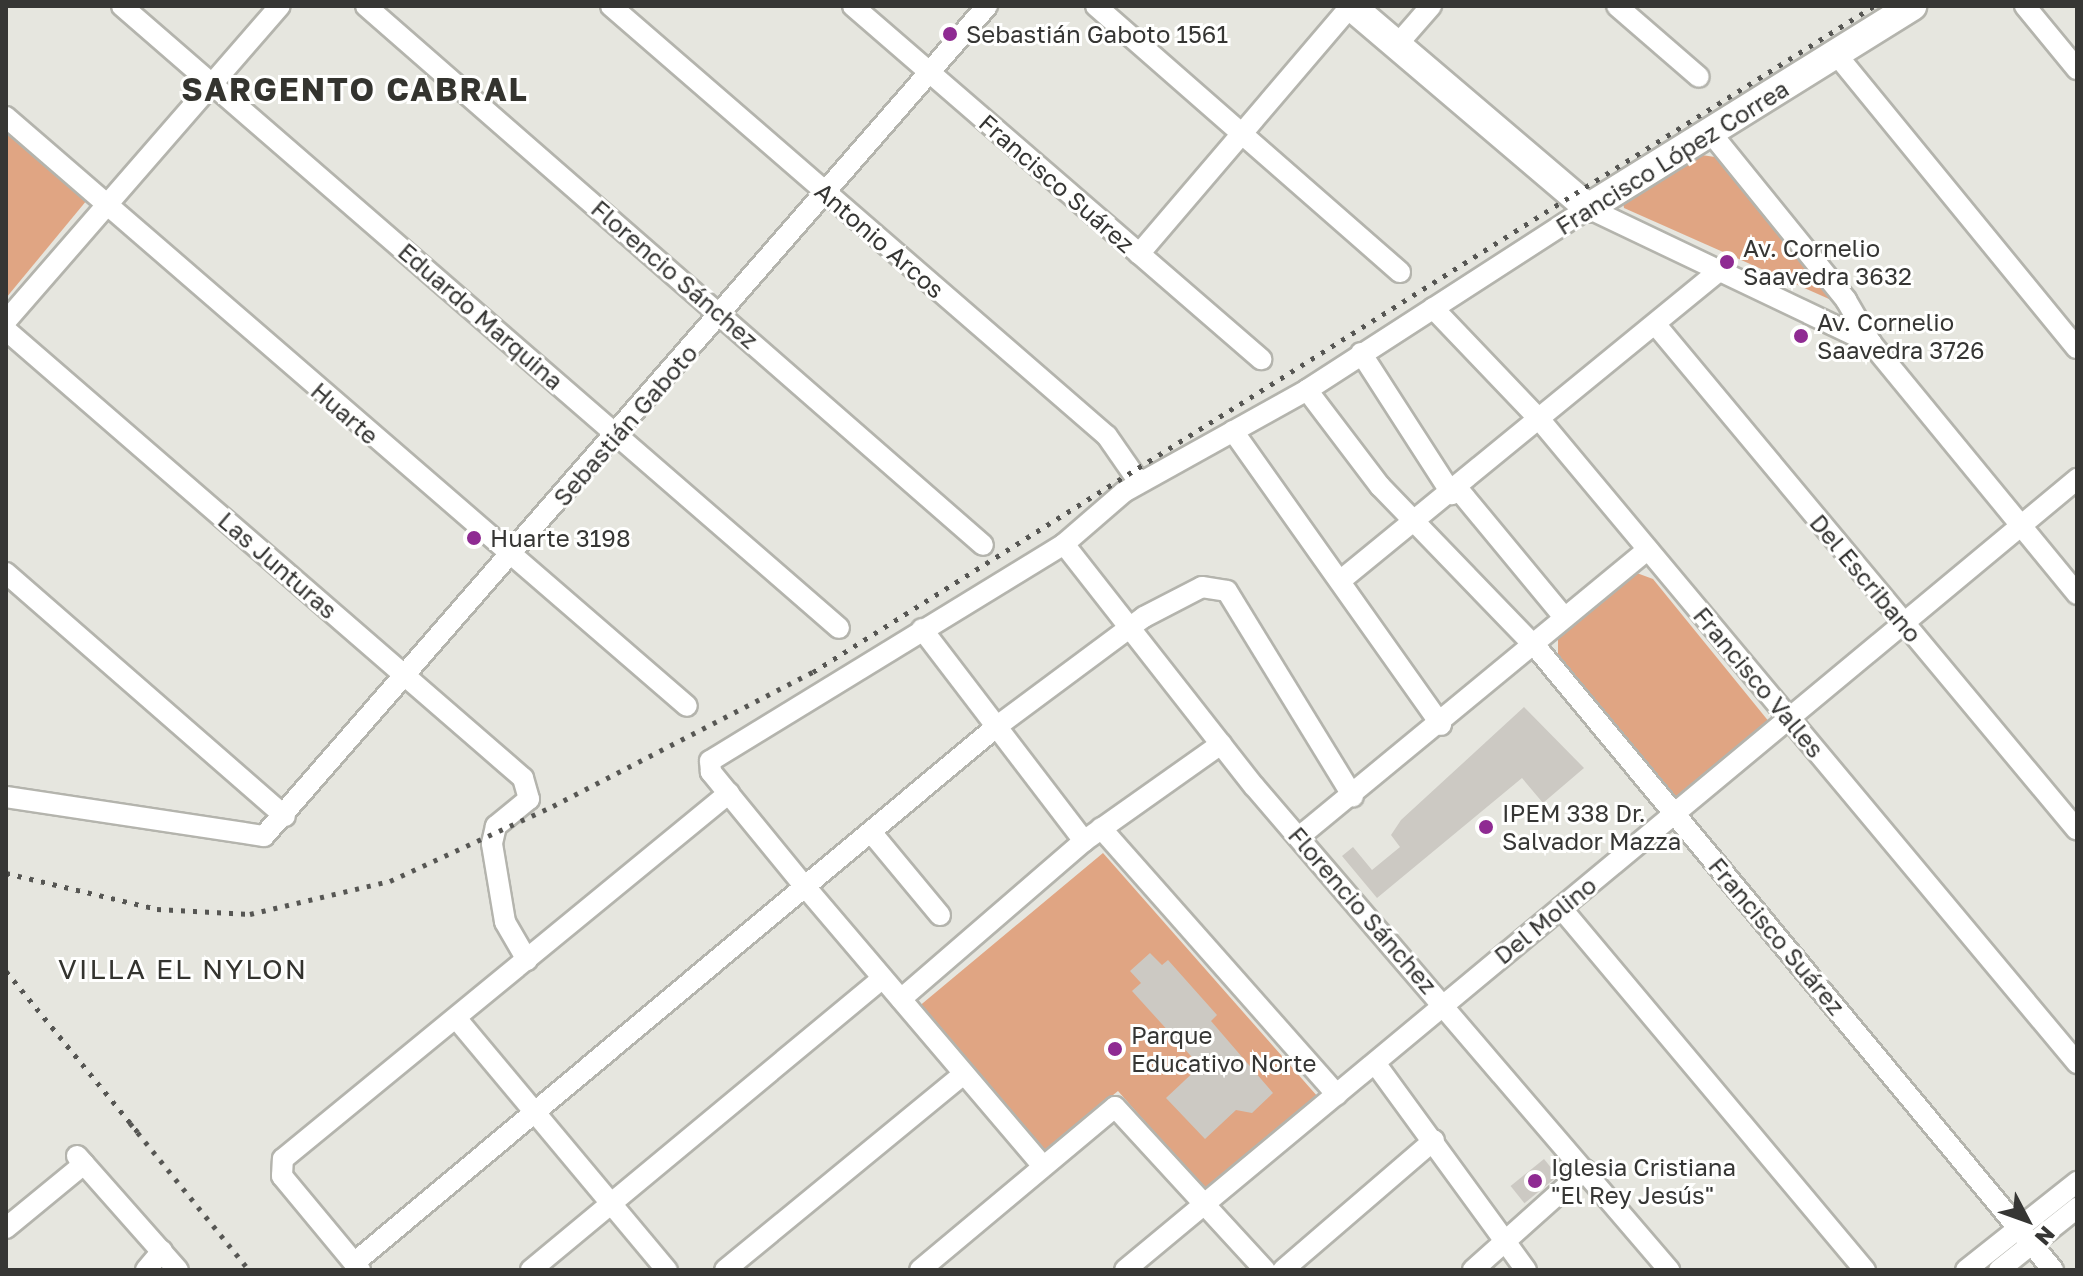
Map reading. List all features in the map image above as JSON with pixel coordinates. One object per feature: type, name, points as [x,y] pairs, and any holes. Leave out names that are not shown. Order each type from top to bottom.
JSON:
[{"type":"main road","points":[[1351,6],[1588,208]]},
{"type":"main road","name":"Francisco López Correa","points":[[1588,208],[1912,6]]},
{"type":"street","name":"Eduardo Marquina","points":[[122,6],[839,628]]},
{"type":"street","points":[[6,321],[280,6]]},
{"type":"street","name":"Florencio Sánchez","points":[[366,6],[983,545]]},
{"type":"street","name":"Antonio Arcos","points":[[611,6],[1107,436],[1139,482]]},
{"type":"street","name":"Francisco Suárez","points":[[853,6],[1261,359]]},
{"type":"street","name":"Sebastián Gaboto","points":[[15,799],[256,838],[285,816],[987,6]]},
{"type":"street","points":[[1096,6],[1400,272]]},
{"type":"street","points":[[1139,254],[1351,6]]},
{"type":"street","points":[[1397,45],[1431,6]]},
{"type":"street","points":[[1617,6],[1699,77]]},
{"type":"street","points":[[2025,6],[2077,69]]},
{"type":"street","points":[[1836,54],[2077,348]]},
{"type":"street","name":"Huarte","points":[[6,117],[511,557],[687,706]]},
{"type":"street","points":[[1711,133],[1871,343],[2077,594]]},
{"type":"street","points":[[1588,208],[1871,343]]},
{"type":"street","name":"Francisco López Correa","points":[[729,793],[709,768],[717,755],[1064,544],[1139,482],[1307,390],[1588,208]]},
{"type":"street","points":[[1340,581],[1416,525],[1719,271]]},
{"type":"street","name":"Francisco Valles","points":[[1433,308],[1540,420],[2077,1063]]},
{"type":"street","name":"Del Escribano","points":[[1656,325],[2077,830]]},
{"type":"street","name":"Las Junturas","points":[[6,330],[523,778],[529,788],[522,809],[496,826],[492,844],[505,922],[527,960]]},
{"type":"street","points":[[1361,353],[1455,492],[1564,617]]},
{"type":"street","name":"Francisco Suárez","points":[[1307,390],[1416,525],[1532,645],[1675,813],[2053,1270]]},
{"type":"street","points":[[1233,431],[1441,725]]},
{"type":"street","name":"Del Molino","points":[[1125,1270],[2077,479]]},
{"type":"street","name":"Florencio Sánchez","points":[[1064,544],[1135,626],[1221,744],[1444,1002],[1669,1270]]},
{"type":"street","points":[[1299,837],[1441,725],[1564,617],[1648,549]]},
{"type":"street","points":[[6,573],[285,816]]},
{"type":"street","points":[[1042,1165],[805,887],[729,793],[280,1166],[357,1266],[537,1110],[805,887],[871,832],[996,727],[1135,626],[1202,587],[1224,588],[1353,797]]},
{"type":"street","points":[[922,629],[1084,841]]},
{"type":"street","points":[[901,999],[1084,841],[1221,744]]},
{"type":"street","points":[[6,785],[15,799]]},
{"type":"street","points":[[1101,828],[1337,1095]]},
{"type":"street","points":[[871,832],[940,915]]},
{"type":"street","points":[[1561,908],[1865,1270]]},
{"type":"street","points":[[531,1270],[883,978]]},
{"type":"street","points":[[456,1018],[537,1110],[667,1270]]},
{"type":"street","points":[[1375,1063],[1526,1270]]},
{"type":"street","points":[[725,1270],[964,1074]]},
{"type":"street","points":[[922,1270],[1042,1165],[1115,1107],[1265,1270]]},
{"type":"street","points":[[1283,1270],[1434,1140]]},
{"type":"street","points":[[6,1228],[81,1160],[178,1270]]},
{"type":"street","points":[[1473,1270],[1585,1170]]},
{"type":"street","points":[[1966,1270],[2077,1182]]},
{"type":"street","points":[[1999,1270],[2077,1208]]},
{"type":"street","points":[[146,1270],[162,1251]]},
{"type":"shaded area","points":[[6,130],[87,200],[6,298]]},
{"type":"shaded area","points":[[1695,154],[1715,157],[1838,303],[1624,208],[1622,198]]},
{"type":"shaded area","points":[[1634,572],[1653,579],[1770,723],[1677,799],[1558,654],[1558,633]]},
{"type":"shaded area","name":"Parque Educativo Norte","points":[[1103,853],[1318,1097],[1207,1192],[1118,1091],[1044,1151],[917,1008]]},
{"type":"building","points":[[1524,707],[1584,768],[1543,803],[1522,778],[1377,898],[1342,856],[1353,847],[1372,870],[1400,847],[1391,835],[1401,820]]},
{"type":"building","points":[[1150,953],[1162,965],[1168,960],[1217,1015],[1211,1021],[1273,1093],[1252,1113],[1236,1110],[1205,1139],[1166,1098],[1200,1066],[1132,991],[1141,983],[1130,971]]},
{"type":"building","name":"Iglesia Cristiana \"El Rey Jesús\"","points":[[1544,1159],[1558,1176],[1524,1203],[1511,1186]]},
{"type":"railway","points":[[6,873],[157,909],[250,914],[390,881],[553,806],[813,672],[1874,6]]},
{"type":"railway","points":[[6,971],[138,1132]]},
{"type":"railway","points":[[130,1123],[249,1270]]},
{"type":"place","name":"Sebastián Gaboto 1561","points":[[950,34]]},
{"type":"place","name":"Av. Cornelio Saavedra 3632","points":[[1727,262]]},
{"type":"place","name":"Av. Cornelio Saavedra 3726","points":[[1801,336]]},
{"type":"place","name":"Huarte 3198","points":[[474,538]]},
{"type":"place","name":"IPEM 338 Dr. Salvador Mazza","points":[[1486,827]]},
{"type":"place","name":"Parque Educativo Norte","points":[[1115,1049]]},
{"type":"place","name":"Iglesia Cristiana \"El Rey Jesús\"","points":[[1535,1181]]},
{"type":"district","name":"SARGENTO CABRAL","points":[[355,89]]},
{"type":"district","name":"VILLA EL NYLON","points":[[183,969]]}]
